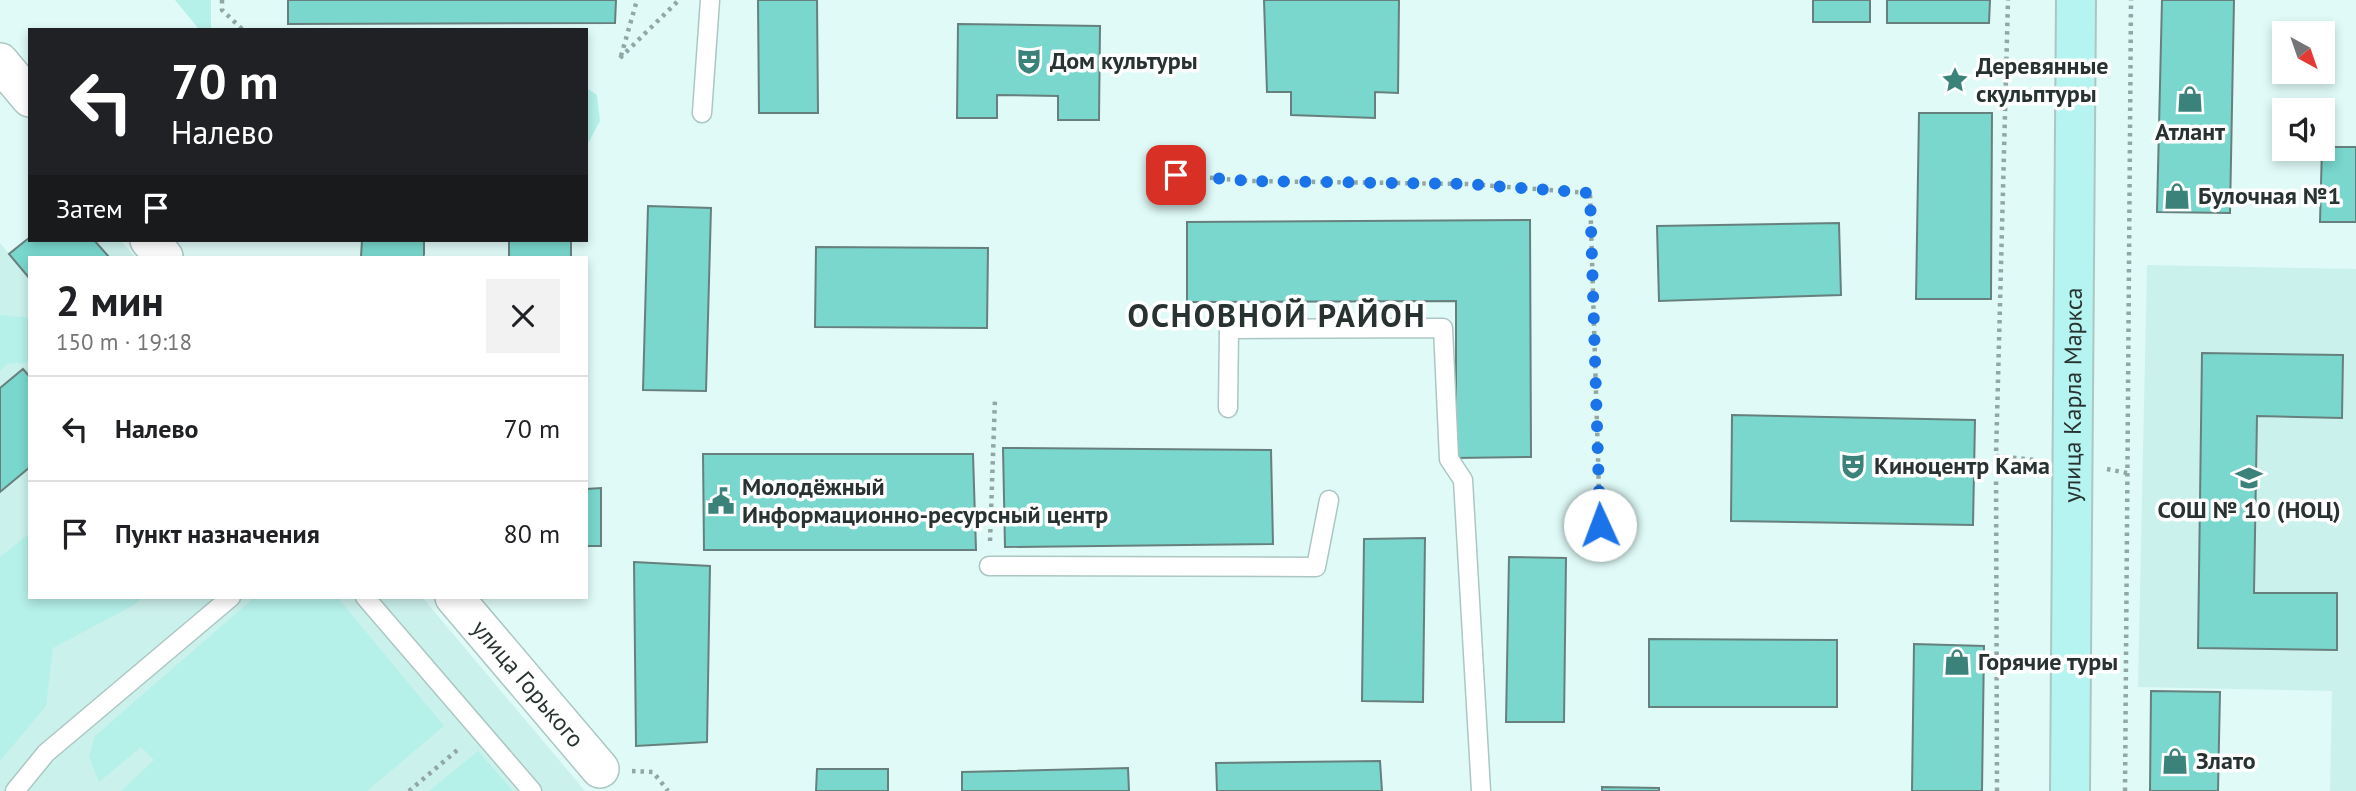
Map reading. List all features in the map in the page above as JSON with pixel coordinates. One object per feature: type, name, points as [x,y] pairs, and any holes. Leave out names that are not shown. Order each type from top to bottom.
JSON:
[{"type":"street","name":"улица Карла Маркса","points":[[2070,791],[2076,0]]},
{"type":"street","points":[[0,62],[28,96]]},
{"type":"street","points":[[151,242],[163,256]]},
{"type":"street","name":"улица Горького","points":[[456,599],[600,769]]},
{"type":"lane","points":[[702,113],[710,0]]},
{"type":"lane","points":[[1228,408],[1229,329],[1443,328],[1449,459],[1463,480],[1481,791]]},
{"type":"lane","points":[[989,566],[1316,567],[1329,500]]},
{"type":"lane","points":[[15,791],[46,753],[229,599]]},
{"type":"lane","points":[[367,599],[532,791]]},
{"type":"path","points":[[222,0],[222,10],[241,28]]},
{"type":"path","points":[[637,0],[620,58],[679,0]]},
{"type":"path","points":[[1997,791],[1996,456],[2008,0]]},
{"type":"path","points":[[2125,791],[2132,0]]},
{"type":"path","points":[[1176,175],[1249,181],[1467,184],[1590,193],[1600,525]]},
{"type":"path","points":[[989,566],[995,398]]},
{"type":"path","points":[[409,791],[480,731]]},
{"type":"shaded area","points":[[175,0],[211,0],[211,28],[198,28]]},
{"type":"shaded area","points":[[588,89],[597,95],[600,121],[588,143]]},
{"type":"shaded area","points":[[28,239],[28,242],[122,242],[134,256],[28,256],[28,599],[424,599],[585,791],[0,791],[0,243],[9,254]]},
{"type":"shaded area","name":"СОШ № 10 (НОЦ)","points":[[2147,265],[2356,269],[2356,791],[2330,791],[2332,691],[2138,687]]},
{"type":"shaded area","points":[[0,315],[28,318],[28,362],[7,364],[0,371]]},
{"type":"shaded area","points":[[28,535],[28,599],[141,599],[53,648],[46,706],[0,761],[0,557]]},
{"type":"shaded area","points":[[253,599],[339,599],[444,726],[367,791],[121,791],[154,760],[141,747],[99,782],[89,757],[95,736]]},
{"type":"shaded area","points":[[478,751],[513,791],[429,791]]},
{"type":"building","points":[[288,0],[616,0],[615,23],[288,24]]},
{"type":"building","points":[[758,0],[817,0],[818,113],[759,113]]},
{"type":"building","points":[[1264,0],[1399,0],[1398,93],[1375,92],[1375,118],[1291,115],[1291,92],[1267,92]]},
{"type":"building","points":[[1813,0],[1870,0],[1870,22],[1813,22]]},
{"type":"building","points":[[1887,0],[1990,0],[1989,23],[1887,23]]},
{"type":"building","points":[[2162,0],[2234,0],[2230,213],[2157,212]]},
{"type":"building","name":"Дом культуры","points":[[958,24],[1100,26],[1099,120],[1058,120],[1058,96],[997,95],[997,118],[957,118]]},
{"type":"building","points":[[1919,113],[1992,113],[1991,299],[1916,299]]},
{"type":"building","points":[[2335,147],[2356,147],[2356,222],[2320,222],[2322,161],[2335,161]]},
{"type":"building","points":[[648,206],[711,208],[706,391],[643,390]]},
{"type":"building","points":[[1530,220],[1531,457],[1456,458],[1456,301],[1187,302],[1187,222]]},
{"type":"building","points":[[1839,223],[1841,295],[1659,301],[1657,226]]},
{"type":"building","points":[[28,239],[28,242],[96,242],[108,256],[28,256],[28,277],[9,254]]},
{"type":"building","points":[[362,242],[424,242],[424,256],[361,256]]},
{"type":"building","points":[[509,242],[571,242],[571,256],[509,256]]},
{"type":"building","points":[[816,247],[988,248],[987,328],[815,327]]},
{"type":"building","points":[[2202,353],[2343,355],[2342,418],[2257,416],[2254,593],[2337,593],[2337,650],[2198,648]]},
{"type":"building","points":[[23,369],[28,375],[28,469],[0,492],[0,388]]},
{"type":"building","name":"Киноцентр Кама","points":[[1732,415],[1975,420],[1973,525],[1731,521]]},
{"type":"building","points":[[1003,448],[1271,450],[1273,544],[1005,547]]},
{"type":"building","points":[[703,454],[973,454],[976,550],[704,550]]},
{"type":"building","points":[[601,488],[601,546],[588,546],[588,489]]},
{"type":"building","points":[[1425,538],[1423,702],[1362,701],[1364,539]]},
{"type":"building","points":[[1509,557],[1566,558],[1564,722],[1506,722]]},
{"type":"building","points":[[634,562],[710,566],[707,742],[636,746]]},
{"type":"building","points":[[1649,639],[1837,640],[1837,707],[1649,707]]},
{"type":"building","points":[[1914,644],[1984,646],[1982,791],[1912,791]]},
{"type":"building","points":[[2151,691],[2220,692],[2218,791],[2150,791]]},
{"type":"building","points":[[1380,761],[1382,791],[1217,791],[1216,763]]},
{"type":"building","points":[[1128,768],[1129,791],[962,791],[962,772]]},
{"type":"building","points":[[817,769],[888,769],[888,791],[816,791]]},
{"type":"building","points":[[1602,787],[1659,788],[1659,791],[1602,791]]},
{"type":"place","name":"Дом культуры","points":[[1029,61]]},
{"type":"place","name":"Деревянные скульптуры","points":[[1955,80]]},
{"type":"place","name":"Атлант","points":[[2190,99]]},
{"type":"place","name":"Булочная №1","points":[[2177,196]]},
{"type":"place","name":"Киноцентр Кама","points":[[1853,466]]},
{"type":"place","name":"СОШ № 10 (НОЦ)","points":[[2249,478]]},
{"type":"place","name":"Молодёжный Информационно-ресурсный центр","points":[[721,501]]},
{"type":"place","name":"Горячие туры","points":[[1957,662]]},
{"type":"place","name":"Злато","points":[[2175,761]]},
{"type":"district","name":"ОСНОВНОЙ РАЙОН","points":[[1277,316]]},
{"type":"route","points":[[1176,175],[1249,181],[1467,184],[1590,193],[1600,525]]}]
